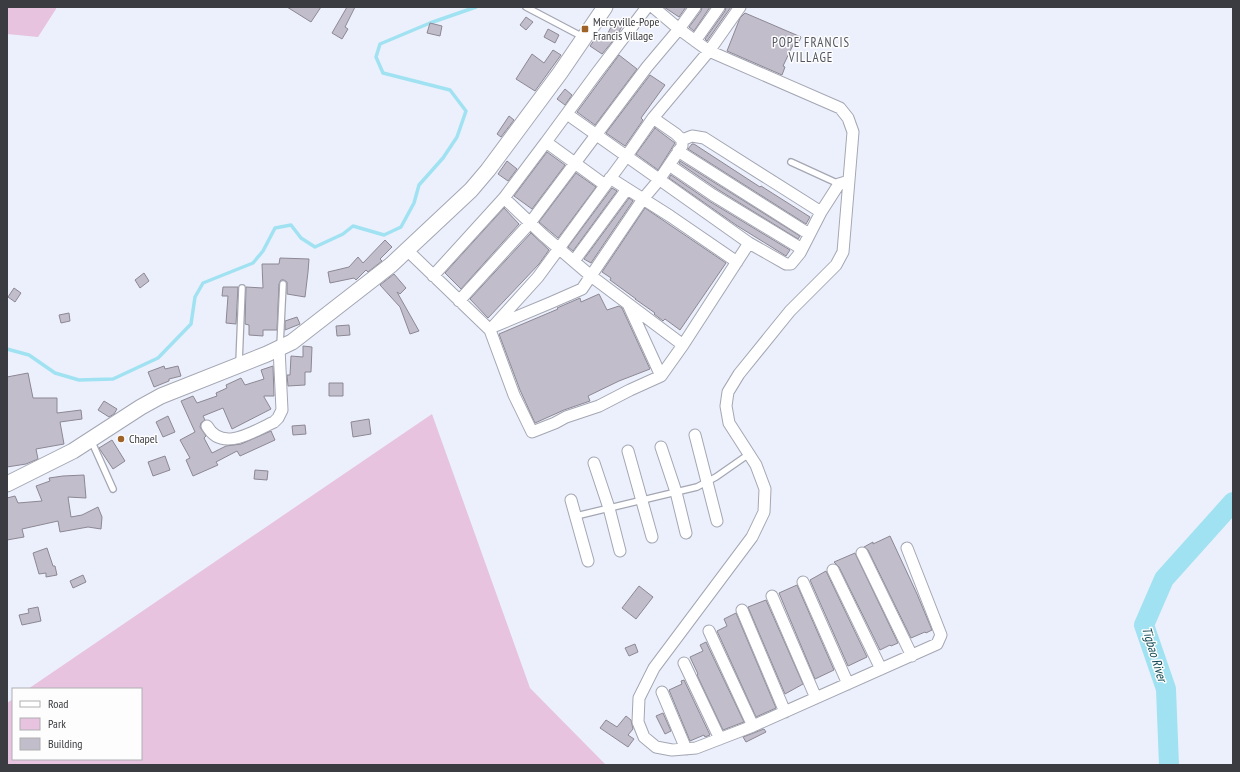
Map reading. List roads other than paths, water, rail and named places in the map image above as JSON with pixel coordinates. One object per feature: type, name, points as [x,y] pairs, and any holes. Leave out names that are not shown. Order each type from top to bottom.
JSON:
[{"type":"street","points":[[7,484],[73,451],[161,396],[267,354],[292,342],[391,265],[471,190],[488,170],[560,73],[605,7]]},
{"type":"street","points":[[433,276],[504,198],[647,7]]},
{"type":"street","points":[[653,7],[679,29],[709,51],[840,108],[848,118],[853,132],[844,182],[843,252],[836,265],[790,311],[739,374],[728,392],[726,406],[729,423],[756,465],[765,488],[764,512],[752,537],[654,668],[639,698],[638,722],[644,737],[656,747],[672,750],[696,748],[753,726],[937,644],[941,635],[907,548]]},
{"type":"street","points":[[459,301],[530,223],[576,164],[647,67],[679,29],[695,7]]},
{"type":"street","points":[[695,41],[719,7]]},
{"type":"street","points":[[491,329],[538,277],[560,249],[653,118],[709,51],[740,7]]},
{"type":"street","points":[[567,114],[749,243],[786,264],[791,264],[802,249],[821,212],[844,182]]},
{"type":"street","points":[[491,329],[582,289],[643,199],[659,180],[682,146],[682,140],[676,134],[653,118]]},
{"type":"street","points":[[682,140],[692,136],[704,138],[821,212]]},
{"type":"street","points":[[546,142],[576,164],[608,182],[627,189],[643,199],[737,262]]},
{"type":"street","points":[[678,151],[809,234]]},
{"type":"street","points":[[668,165],[713,195],[802,249]]},
{"type":"street","points":[[574,262],[627,189]]},
{"type":"street","points":[[504,198],[530,223],[591,276],[683,345]]},
{"type":"street","points":[[407,250],[459,301],[491,329],[514,395],[532,432],[566,417],[599,406],[661,376],[683,345],[749,243]]},
{"type":"street","points":[[628,303],[661,376]]},
{"type":"street","points":[[207,426],[216,436],[232,440],[274,422],[278,418],[282,410],[280,348]]},
{"type":"street","points":[[694,435],[717,520]]},
{"type":"street","points":[[661,446],[676,492],[686,533]]},
{"type":"street","points":[[628,451],[652,538]]},
{"type":"street","points":[[594,463],[609,508],[620,551]]},
{"type":"street","points":[[571,500],[588,561]]},
{"type":"street","points":[[862,553],[912,656]]},
{"type":"street","points":[[832,570],[881,669]]},
{"type":"street","points":[[803,582],[848,684]]},
{"type":"street","points":[[772,596],[816,698]]},
{"type":"street","points":[[742,610],[785,712]]},
{"type":"street","points":[[709,631],[753,726]]},
{"type":"street","points":[[684,663],[720,739]]},
{"type":"street","points":[[662,692],[686,749]]},
{"type":"lane","points":[[526,7],[584,38]]},
{"type":"lane","points":[[791,162],[844,182]]},
{"type":"lane","points":[[280,348],[283,284]]},
{"type":"lane","points":[[239,365],[242,288]]},
{"type":"lane","points":[[91,440],[113,489]]},
{"type":"lane","points":[[576,516],[697,487],[716,477],[749,454]]},
{"type":"waterway","points":[[7,349],[29,355],[55,373],[79,380],[113,379],[158,358],[191,324],[195,297],[203,283],[253,263],[263,251],[275,228],[291,225],[301,238],[315,247],[343,234],[353,226],[384,235],[401,227],[414,203],[419,185],[443,158],[457,137],[466,111],[450,90],[383,73],[376,57],[380,44],[430,23],[476,7]]},
{"type":"waterway","name":"Tigbao River","points":[[1169,765],[1166,689],[1144,625],[1164,579],[1233,502]]},
{"type":"place","name":"Mercyville-Pope Francis Village","points":[[585,29]]},
{"type":"place","name":"Chapel","points":[[121,439]]},
{"type":"district","name":"POPE FRANCIS VILLAGE","points":[[811,50]]}]
